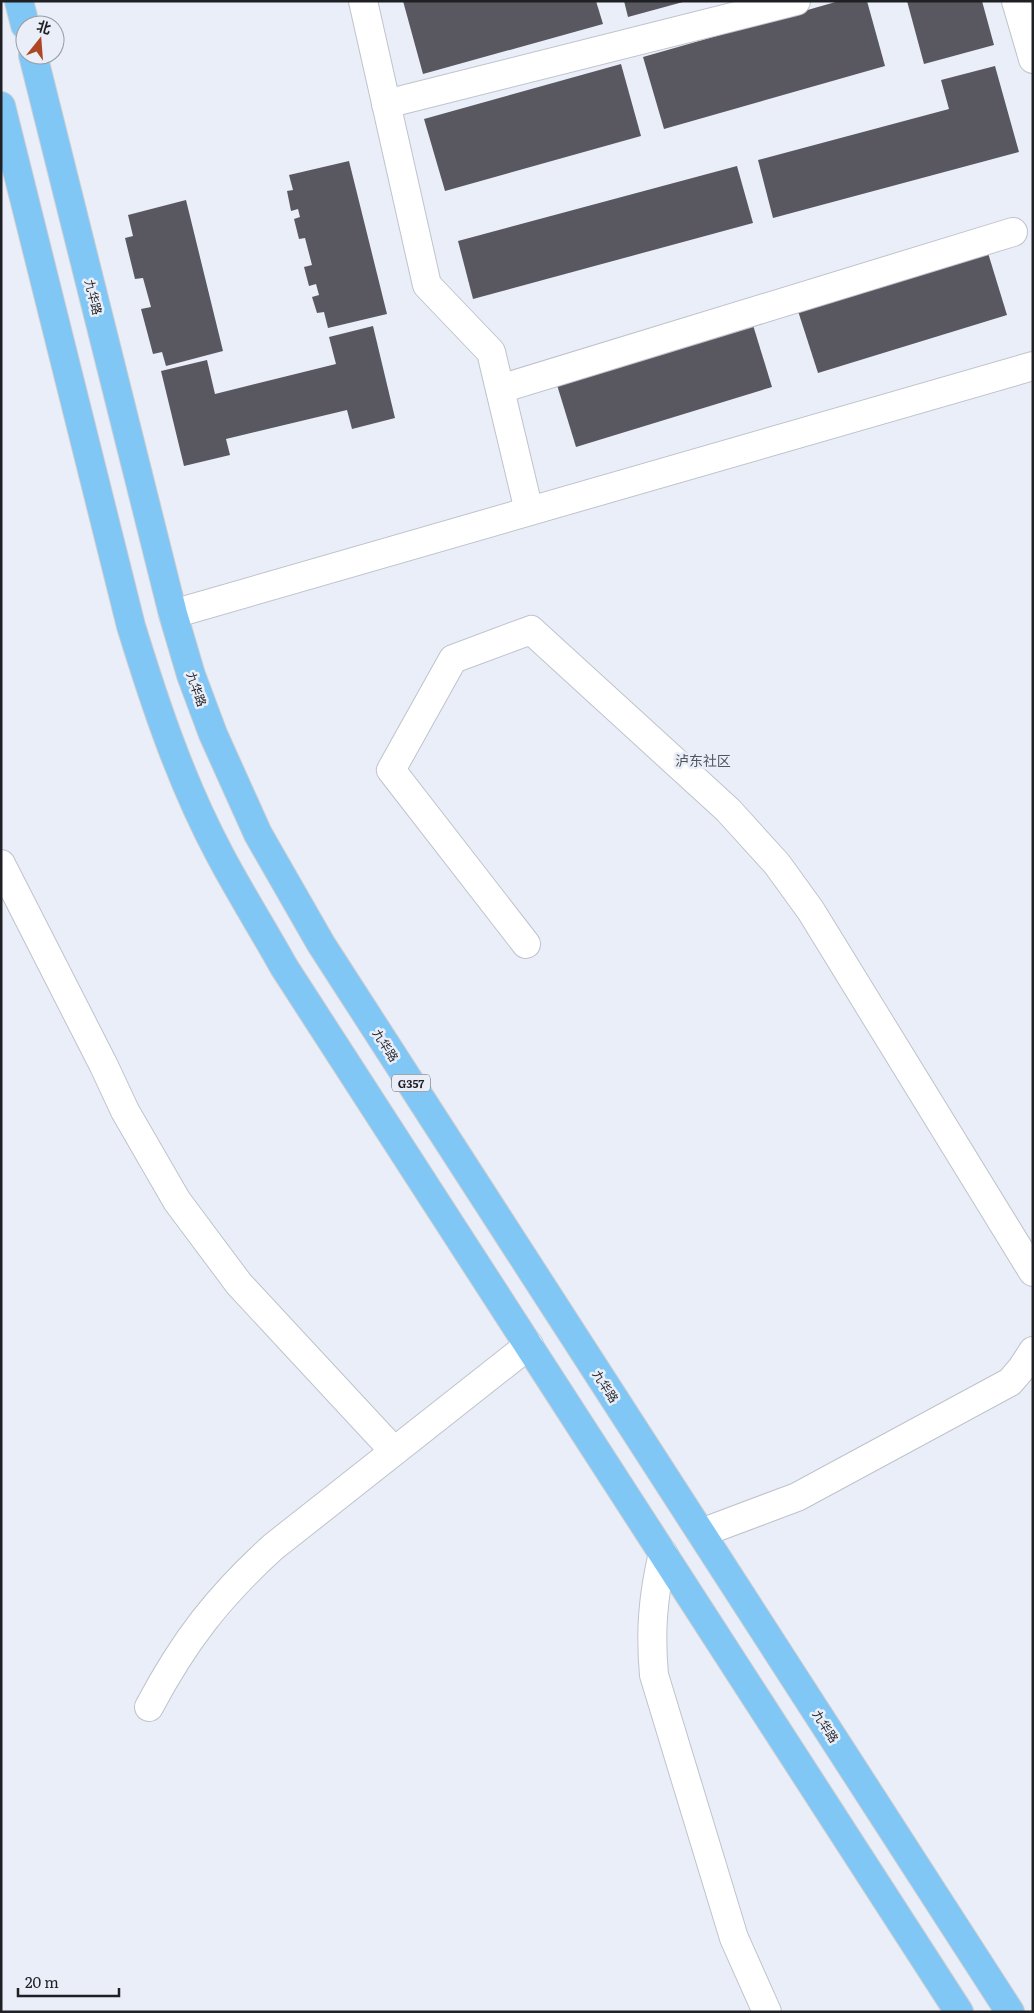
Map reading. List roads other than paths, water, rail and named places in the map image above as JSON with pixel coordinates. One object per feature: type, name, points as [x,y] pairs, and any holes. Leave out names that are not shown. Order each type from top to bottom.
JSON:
[{"type":"highway","points":[[19,1],[22,15]]},
{"type":"highway","name":"九华路","points":[[36,65],[173,614],[191,675],[213,734],[258,834],[321,944],[1010,2012]]},
{"type":"highway","points":[[1,106],[131,626],[150,688],[173,750],[220,854],[284,966],[959,2012]]},
{"type":"street","points":[[363,1],[428,285],[491,352],[529,512]]},
{"type":"street","points":[[386,104],[796,1]]},
{"type":"street","points":[[1016,1],[1031,46]]},
{"type":"street","points":[[500,389],[1013,232]]},
{"type":"street","points":[[173,614],[1033,366]]},
{"type":"street","points":[[526,944],[391,770],[453,659],[531,630],[728,810],[777,864],[812,911],[1033,1272]]},
{"type":"street","points":[[1,864],[104,1066],[125,1112],[177,1201],[239,1284],[394,1451]]},
{"type":"street","points":[[149,1707],[167,1673],[188,1641],[211,1610],[240,1577],[273,1546],[529,1345]]},
{"type":"street","points":[[701,1533],[797,1497],[1010,1382],[1033,1351]]},
{"type":"street","points":[[663,1553],[652,1615],[651,1645],[654,1675],[734,1938],[767,2012]]},
{"type":"district","name":"泸东社区","points":[[703,760]]}]
